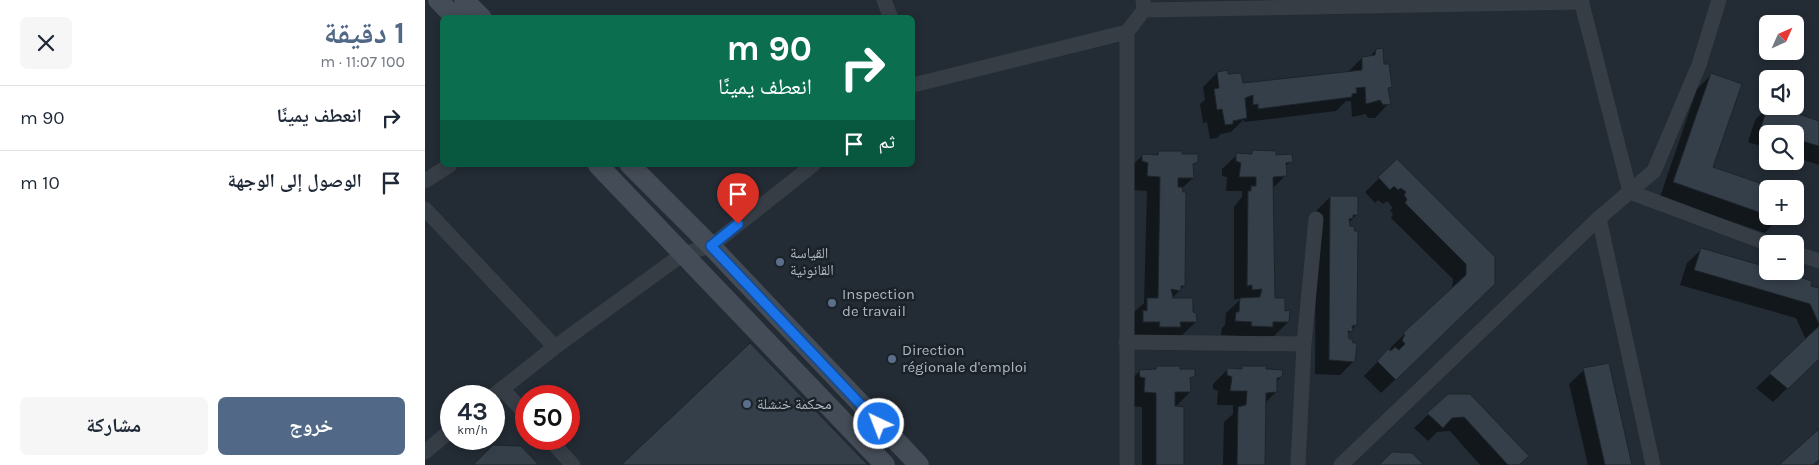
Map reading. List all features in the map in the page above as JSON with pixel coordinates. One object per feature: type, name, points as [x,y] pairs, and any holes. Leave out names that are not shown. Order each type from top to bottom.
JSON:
[{"type":"main road","points":[[438,0],[452,15]]},
{"type":"main road","points":[[465,0],[479,15]]},
{"type":"main road","points":[[600,167],[885,465]]},
{"type":"main road","points":[[632,167],[711,246],[919,465]]},
{"type":"street","points":[[885,0],[890,15]]},
{"type":"street","points":[[1341,465],[1599,218],[1654,171],[1699,65],[1719,0]]},
{"type":"street","points":[[1127,465],[1127,32],[1143,5],[1581,1],[1630,192]]},
{"type":"street","points":[[915,83],[1127,32]]},
{"type":"street","points":[[425,181],[447,167]]},
{"type":"street","points":[[505,386],[683,254],[711,246],[810,167]]},
{"type":"street","points":[[1630,192],[1759,240]]},
{"type":"street","points":[[425,208],[555,347]]},
{"type":"street","points":[[1599,218],[1653,465]]},
{"type":"street","points":[[1298,465],[1304,344],[1315,219]]},
{"type":"street","points":[[1804,256],[1819,261]]},
{"type":"street","points":[[1126,342],[1304,344]]},
{"type":"street","points":[[505,398],[515,406]]},
{"type":"street","points":[[425,452],[440,439]]},
{"type":"street","points":[[559,450],[573,465]]},
{"type":"building","points":[[1383,48],[1384,64],[1389,64],[1392,87],[1388,88],[1391,104],[1383,105],[1380,100],[1366,104],[1365,87],[1356,88],[1357,93],[1352,94],[1352,97],[1258,109],[1258,104],[1253,105],[1253,95],[1245,98],[1247,118],[1233,121],[1233,124],[1225,125],[1222,109],[1217,110],[1214,89],[1219,88],[1217,72],[1228,70],[1228,74],[1241,73],[1243,83],[1362,70],[1362,57],[1375,55],[1376,49]]},
{"type":"building","points":[[1711,73],[1742,84],[1713,167],[1759,183],[1759,212],[1673,182]]},
{"type":"building","points":[[1765,115],[1802,115],[1819,121],[1819,146],[1804,142],[1804,125],[1762,125]]},
{"type":"building","points":[[1252,150],[1276,151],[1276,155],[1292,154],[1293,162],[1286,163],[1287,176],[1273,177],[1275,298],[1285,298],[1285,311],[1290,310],[1289,322],[1273,322],[1273,327],[1251,326],[1252,322],[1235,321],[1236,312],[1239,312],[1240,298],[1260,297],[1262,289],[1252,290],[1252,285],[1247,286],[1248,191],[1251,191],[1251,186],[1256,186],[1256,177],[1239,177],[1241,163],[1236,161],[1236,153],[1252,154]]},
{"type":"building","points":[[1158,151],[1182,151],[1182,154],[1198,154],[1198,162],[1193,164],[1194,178],[1178,178],[1178,187],[1182,187],[1183,192],[1186,192],[1185,286],[1181,286],[1181,291],[1171,289],[1173,298],[1193,298],[1193,312],[1196,313],[1197,322],[1180,322],[1181,327],[1159,327],[1160,322],[1143,322],[1143,310],[1147,311],[1147,298],[1158,298],[1160,177],[1147,176],[1148,163],[1142,161],[1142,154],[1158,155]]},
{"type":"building","points":[[1397,159],[1495,257],[1495,284],[1396,380],[1377,361],[1388,349],[1391,351],[1395,347],[1399,350],[1405,344],[1402,340],[1405,335],[1403,333],[1466,275],[1466,264],[1405,203],[1407,199],[1404,195],[1406,192],[1401,188],[1398,190],[1394,186],[1390,190],[1378,177]]},
{"type":"building","points":[[1330,196],[1358,196],[1358,215],[1353,215],[1353,218],[1349,219],[1350,226],[1355,227],[1354,231],[1358,231],[1357,325],[1352,326],[1353,332],[1348,331],[1349,339],[1352,339],[1353,343],[1357,343],[1355,362],[1329,360]]},
{"type":"building","points":[[1701,248],[1759,265],[1759,280],[1804,278],[1812,281],[1811,286],[1819,288],[1819,324],[1810,304],[1694,270]]},
{"type":"building","points":[[1819,326],[1819,359],[1788,389],[1769,373]]},
{"type":"building","name":"محكمة خنشلة","points":[[750,343],[868,465],[621,465]]},
{"type":"building","points":[[1609,363],[1632,465],[1605,465],[1583,368]]},
{"type":"building","points":[[1156,366],[1180,366],[1180,369],[1195,369],[1195,376],[1190,378],[1191,392],[1175,392],[1175,406],[1184,407],[1184,465],[1156,465],[1156,393],[1144,392],[1145,378],[1140,377],[1139,370],[1156,369]]},
{"type":"building","points":[[1242,366],[1266,366],[1266,369],[1283,370],[1282,377],[1277,378],[1277,392],[1266,393],[1265,465],[1237,465],[1238,407],[1246,405],[1247,391],[1230,391],[1232,377],[1227,375],[1227,368],[1242,369]]},
{"type":"building","points":[[1448,394],[1470,394],[1529,456],[1519,465],[1508,465],[1464,417],[1452,418],[1443,428],[1427,413]]},
{"type":"building","points":[[1819,429],[1819,460],[1813,465],[1779,465]]},
{"type":"building","points":[[505,445],[515,446],[515,450],[525,450],[539,465],[473,465],[488,450],[505,450]]},
{"type":"building","points":[[1392,452],[1412,453],[1424,465],[1379,465]]},
{"type":"place","name":"القياسة القانونية","points":[[780,262]]},
{"type":"place","name":"Inspection de travail","points":[[832,303]]},
{"type":"place","name":"Direction régionale d'emploi","points":[[892,359]]},
{"type":"place","name":"محكمة خنشلة","points":[[747,404]]},
{"type":"route","points":[[738,224],[711,246],[879,424]]}]
